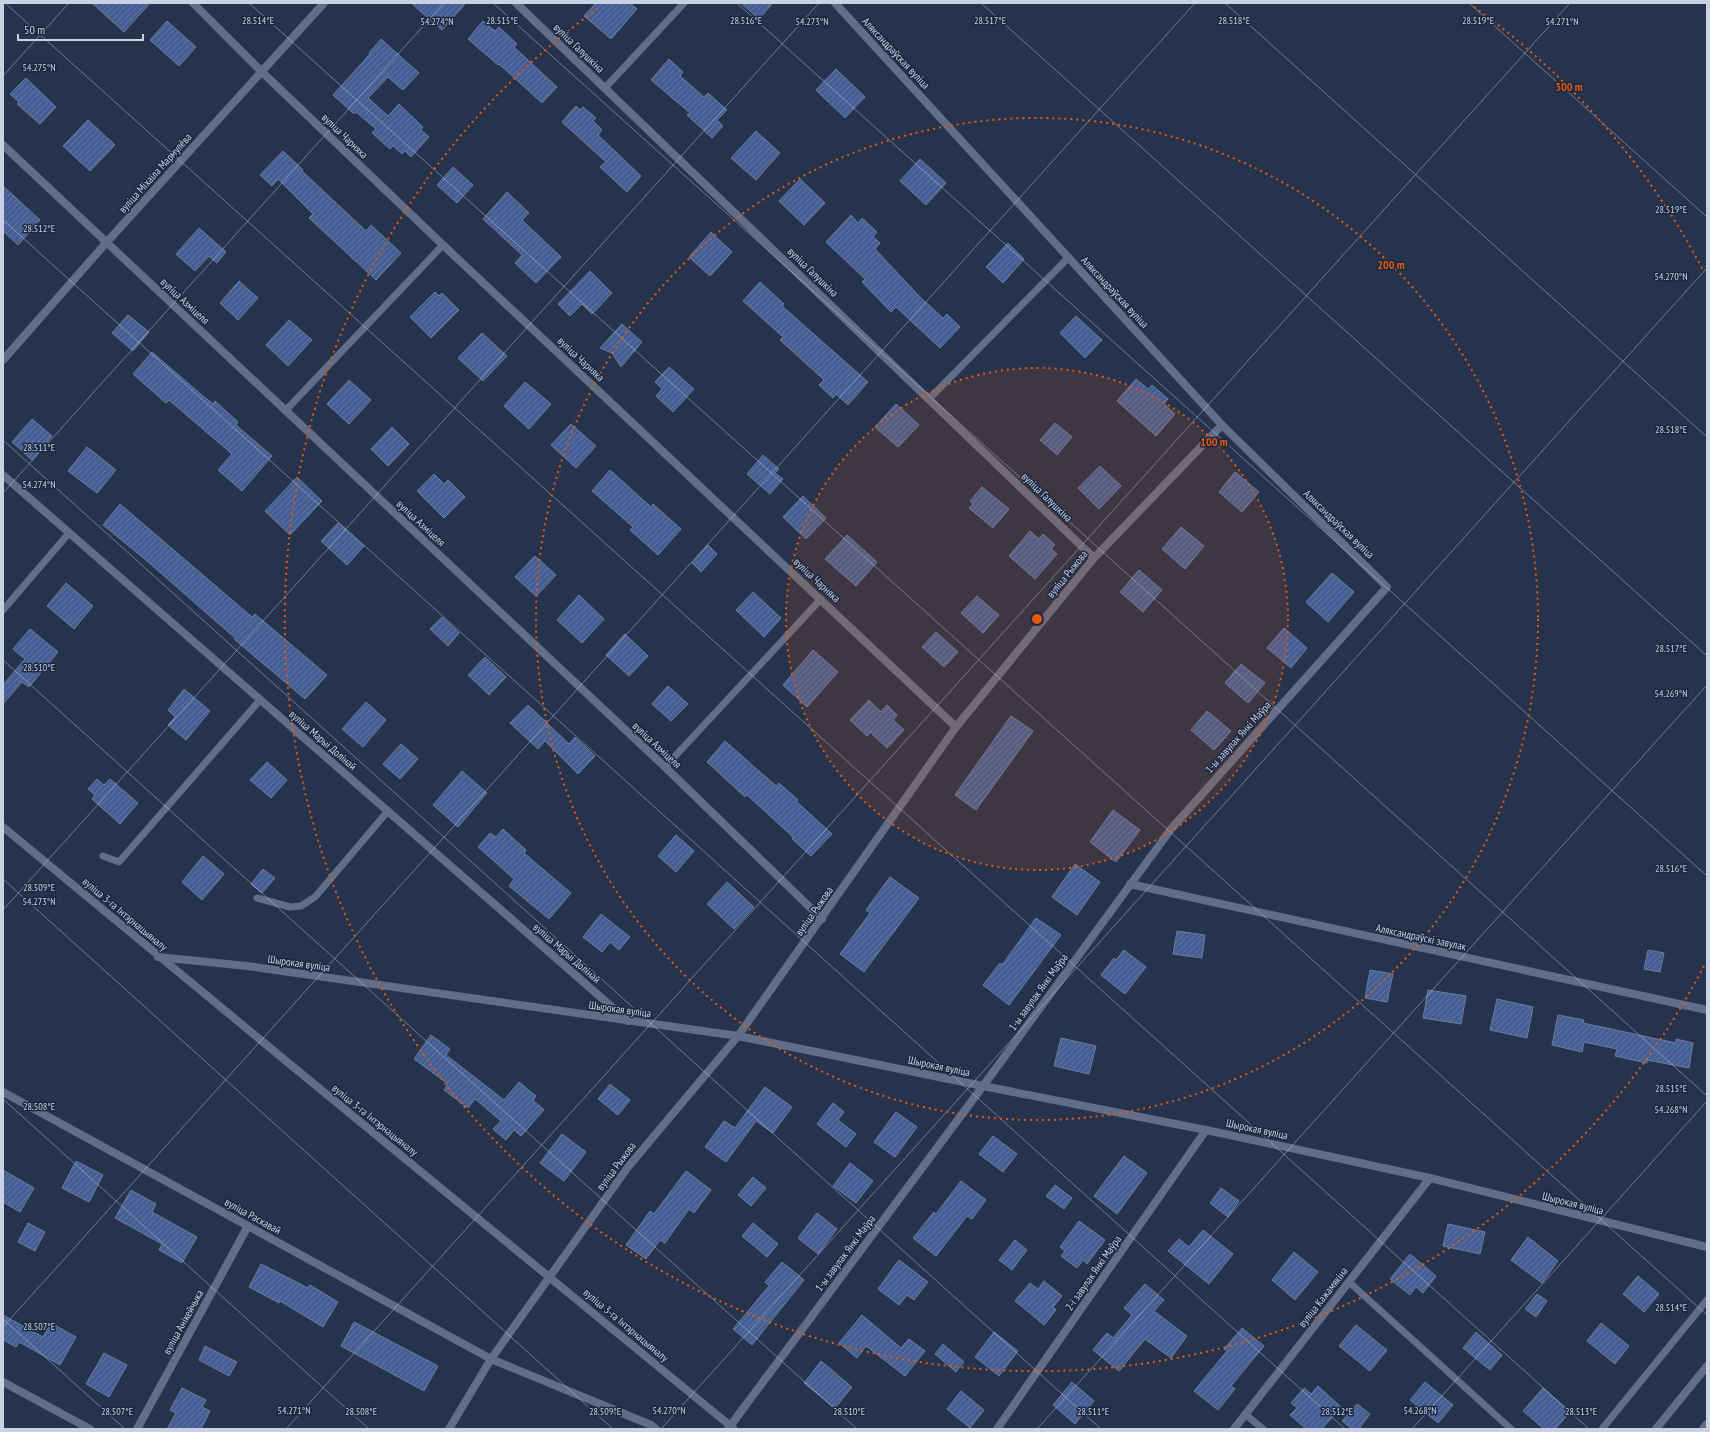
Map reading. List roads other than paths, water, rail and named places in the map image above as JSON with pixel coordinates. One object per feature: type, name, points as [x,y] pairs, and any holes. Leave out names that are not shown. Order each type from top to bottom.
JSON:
[{"type":"street","name":"вуліца Чарняка","points":[[193,3],[262,72],[443,245],[956,727]]},
{"type":"street","name":"вуліца Міхаіла Мармулёва","points":[[3,360],[106,243],[324,3]]},
{"type":"street","name":"вуліца Галушкіна","points":[[516,3],[1094,558]]},
{"type":"street","name":"Аляксандраўская вуліца","points":[[835,3],[1222,425],[1387,587]]},
{"type":"street","name":"вуліца Азміцеля","points":[[3,145],[665,767],[822,919]]},
{"type":"street","name":"вуліца Рыжова","points":[[449,1429],[492,1359],[628,1167],[738,1036],[956,727],[1094,558],[1222,425]]},
{"type":"street","name":"вуліца Марыі Долінай","points":[[3,475],[628,1021]]},
{"type":"street","name":"1-ы завулак Янкі Маўра","points":[[730,1428],[1171,829],[1387,587]]},
{"type":"street","name":"вуліца 3-га Інтэрнацыяналу","points":[[3,827],[158,957],[550,1277],[730,1428]]},
{"type":"street","name":"Аляксандраўскі завулак","points":[[1130,884],[1707,1010]]},
{"type":"street","name":"Шырокая вуліца","points":[[158,957],[248,966],[738,1036],[1206,1130],[1430,1178],[1707,1248]]},
{"type":"street","name":"вуліца Раскавай","points":[[3,1092],[492,1359],[651,1425],[656,1429]]},
{"type":"street","name":"2-і завулак Янкі Маўра","points":[[997,1429],[1206,1130]]},
{"type":"street","name":"вуліца Кажамякіна","points":[[1234,1429],[1430,1178]]},
{"type":"street","name":"вуліца Анікейчыка","points":[[137,1429],[248,1226]]},
{"type":"street","points":[[1656,1429],[1707,1366]]},
{"type":"street","points":[[3,1382],[90,1429]]},
{"type":"street","points":[[1703,1429],[1707,1424]]},
{"type":"lane","points":[[605,88],[684,3]]},
{"type":"lane","points":[[285,411],[443,245]]},
{"type":"lane","points":[[929,399],[1068,258]]},
{"type":"lane","points":[[3,610],[69,533]]},
{"type":"lane","points":[[665,767],[820,599]]},
{"type":"lane","points":[[103,856],[119,862],[260,700]]},
{"type":"lane","points":[[257,898],[290,908],[301,906],[315,897],[388,811]]},
{"type":"lane","points":[[1349,1282],[1511,1429]]},
{"type":"lane","points":[[1602,1429],[1707,1300]]},
{"type":"lane","points":[[1245,1414],[1263,1429]]}]
